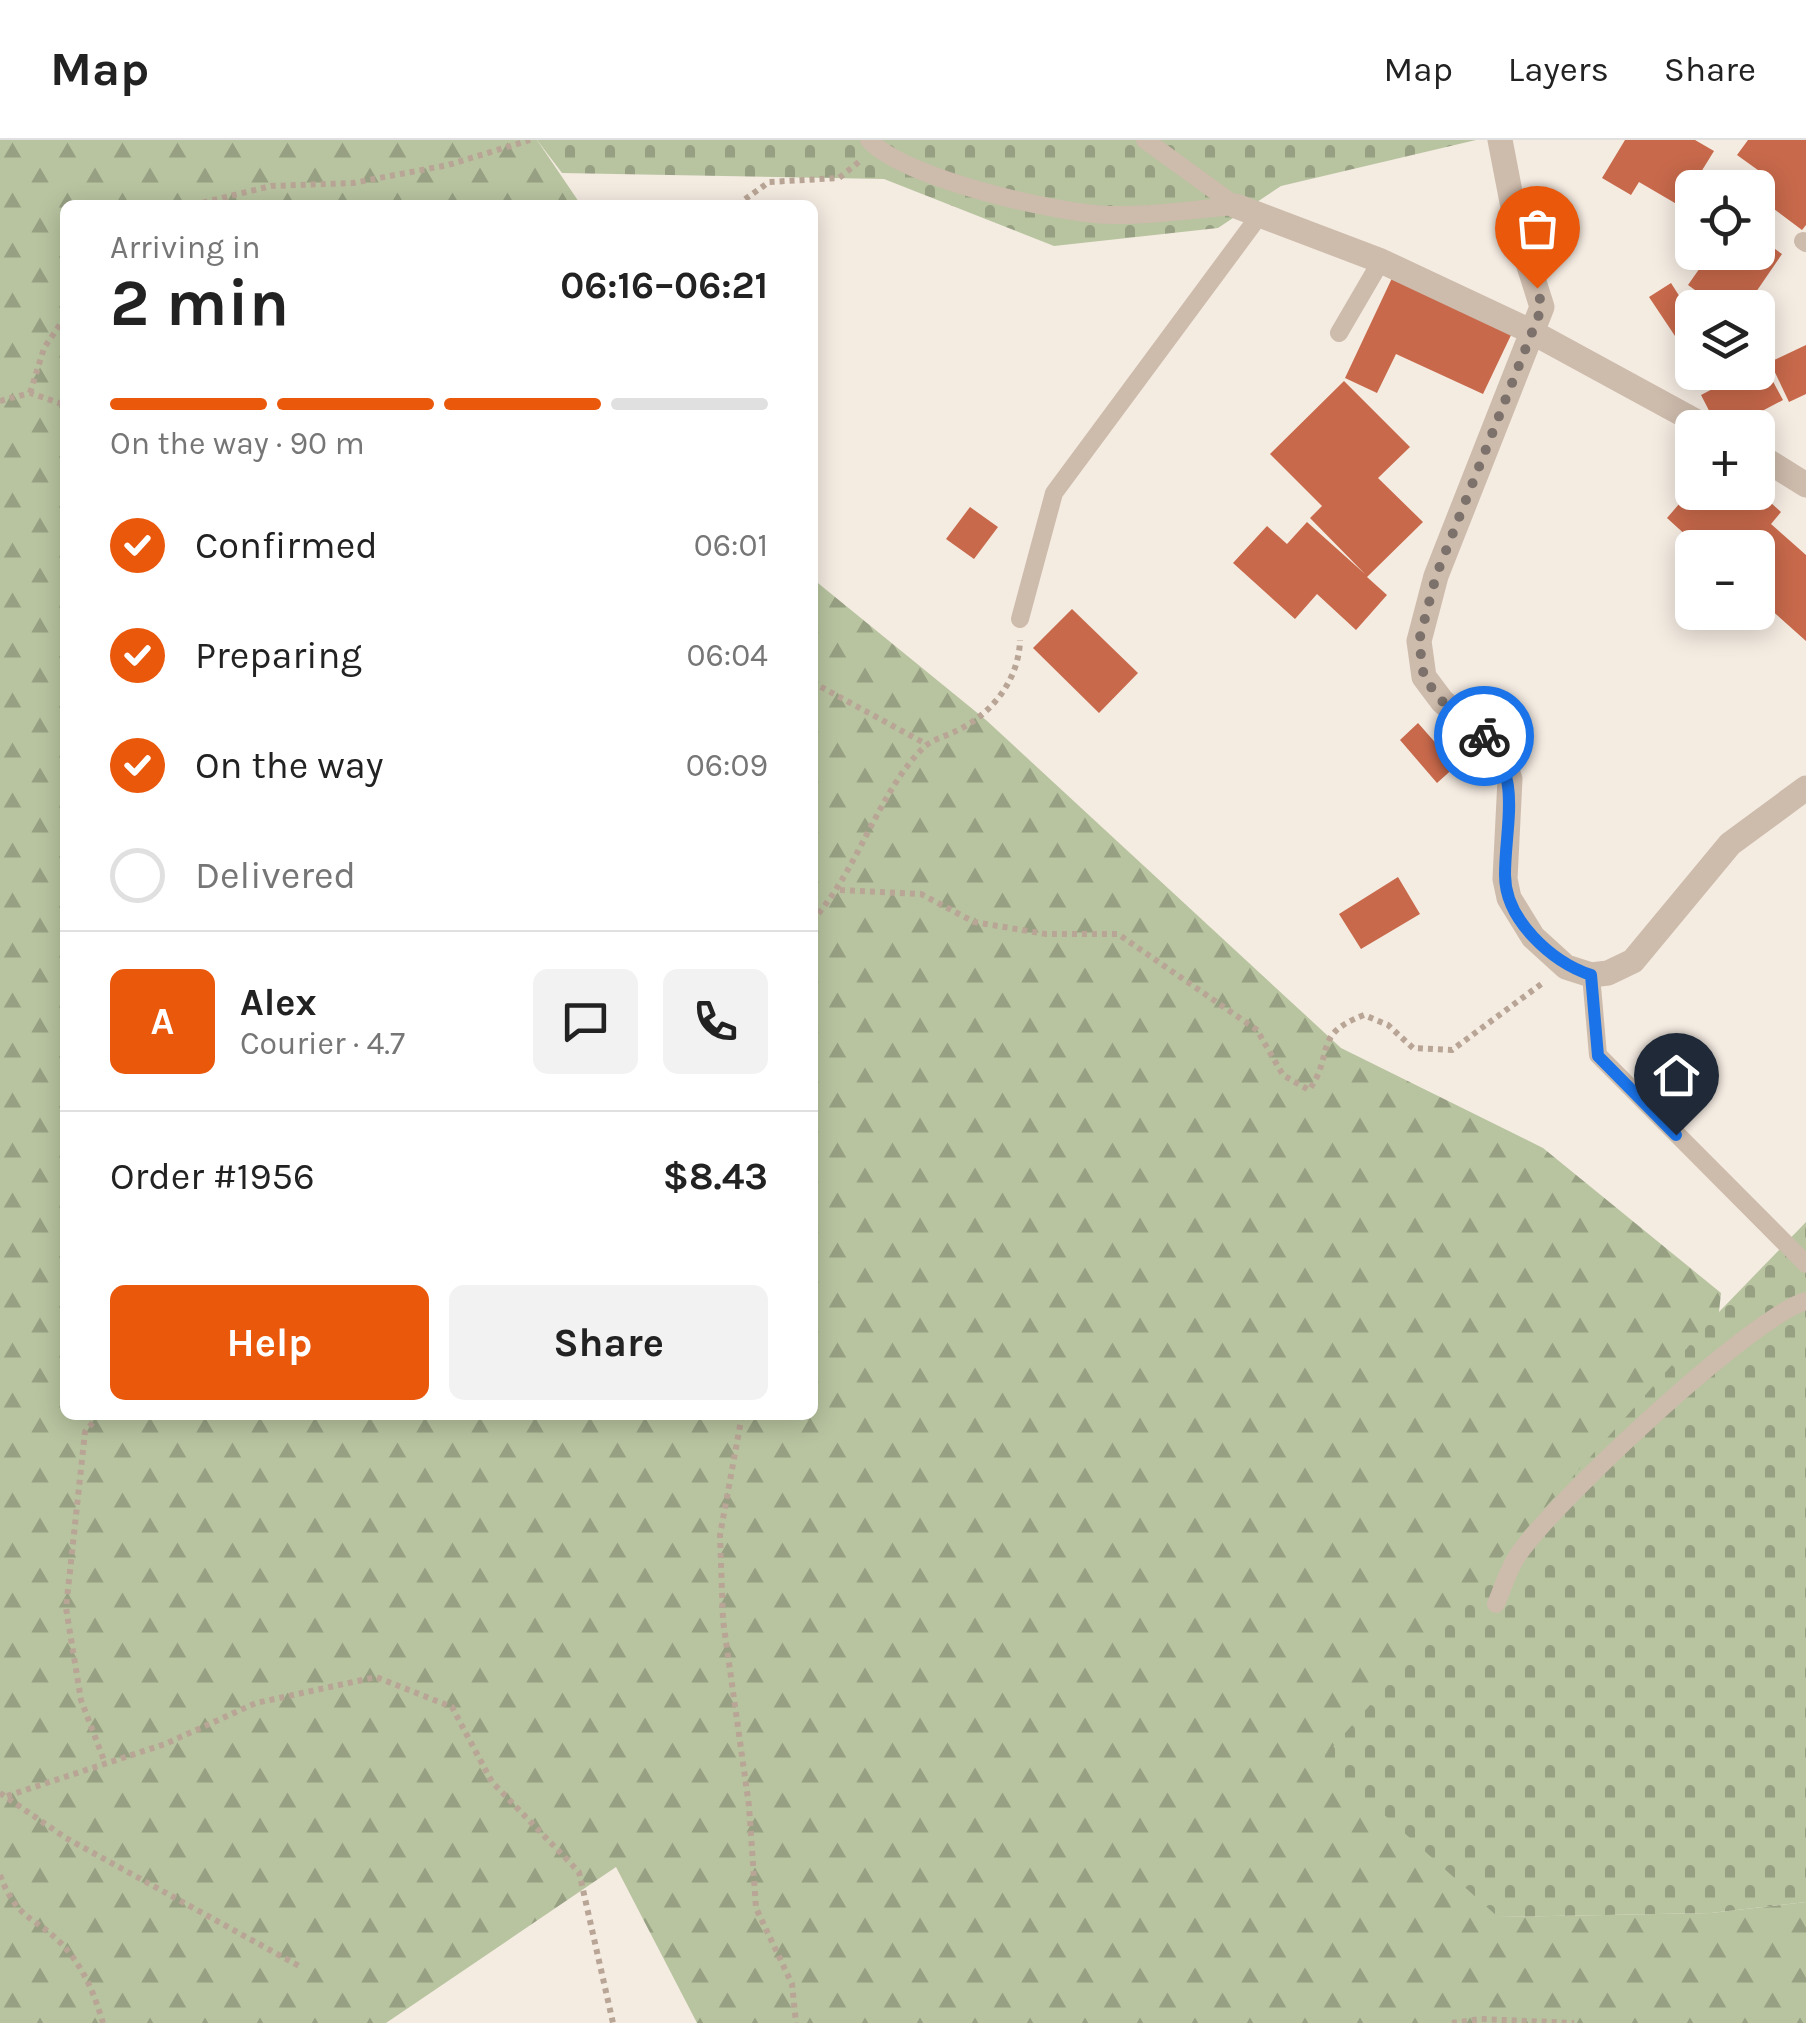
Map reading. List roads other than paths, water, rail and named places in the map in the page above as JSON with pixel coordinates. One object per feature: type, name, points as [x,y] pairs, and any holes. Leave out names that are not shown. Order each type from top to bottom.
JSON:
[{"type":"street","points":[[1500,140],[1517,228],[1542,307],[1436,576],[1419,641],[1424,678],[1442,701],[1501,754],[1510,779],[1505,879],[1510,898],[1533,936],[1566,966],[1591,975],[1608,973],[1633,961],[1730,844],[1806,788]]},
{"type":"street","points":[[1248,211],[1382,261],[1530,331],[1675,410]]},
{"type":"street","points":[[1775,465],[1806,485]]},
{"type":"lane","points":[[1144,140],[1248,211]]},
{"type":"lane","points":[[873,144],[940,179],[1055,206],[1110,215],[1248,211]]},
{"type":"lane","points":[[1020,619],[1054,493],[1248,211]]},
{"type":"lane","points":[[1340,333],[1382,261]]},
{"type":"lane","points":[[1591,975],[1598,1056],[1806,1264]]},
{"type":"lane","points":[[1496,1604],[1516,1557],[1565,1498],[1760,1326],[1806,1300]]}]
